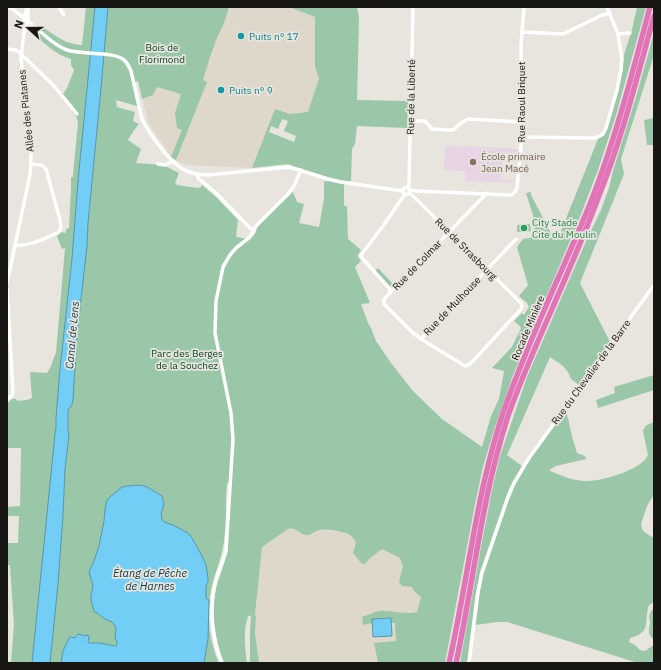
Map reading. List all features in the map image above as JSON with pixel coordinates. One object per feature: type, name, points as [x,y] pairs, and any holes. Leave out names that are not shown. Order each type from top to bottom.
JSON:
[{"type":"highway","name":"Rocade Minière","points":[[449,663],[471,543],[490,453],[520,369],[571,249],[602,170],[622,109],[650,7]]},
{"type":"highway","name":"Rocade Minière","points":[[456,663],[490,479],[509,413],[585,232],[613,158],[654,16]]},
{"type":"street","points":[[10,7],[61,48],[83,53],[120,57],[125,61],[131,70],[142,119],[152,136],[173,161],[186,171],[197,175],[208,175],[286,166],[342,182],[407,192]]},
{"type":"street","points":[[28,7],[29,22]]},
{"type":"street","name":"Allée des Platanes","points":[[7,283],[31,164],[31,142],[21,65],[24,18],[28,7]]},
{"type":"street","points":[[60,7],[64,15]]},
{"type":"street","name":"Rue de la Liberté","points":[[407,192],[409,176],[413,7]]},
{"type":"street","name":"Rue Raoul Briquet","points":[[390,293],[389,288],[361,255],[407,192],[416,191],[511,195],[517,188],[522,137],[521,46],[524,7]]},
{"type":"street","points":[[522,137],[597,138],[603,134],[609,120],[622,68],[618,34],[607,7]]},
{"type":"street","points":[[522,32],[563,34],[600,16],[610,13]]},
{"type":"street","name":"Allée des Platanes","points":[[24,32],[29,22]]},
{"type":"street","points":[[618,34],[630,33]]},
{"type":"street","points":[[7,49],[16,50],[21,54],[53,84],[77,114]]},
{"type":"street","points":[[410,121],[425,121],[432,129],[447,130],[453,130],[468,119],[522,122]]},
{"type":"street","points":[[158,164],[165,165],[173,161]]},
{"type":"street","points":[[15,245],[19,246],[31,244],[59,232],[61,226],[46,168],[41,165],[31,164]]},
{"type":"street","points":[[222,663],[215,644],[213,631],[213,599],[216,581],[226,551],[233,439],[231,413],[215,332],[216,301],[222,272],[226,261],[236,248],[250,237],[256,226],[288,194],[297,180],[301,170]]},
{"type":"street","points":[[197,175],[198,178],[216,193],[253,230]]},
{"type":"street","name":"Rue de Strasbourg","points":[[407,192],[521,303],[522,306],[521,309],[472,362],[466,366],[421,339]]},
{"type":"street","name":"Rue de Colmar","points":[[421,339],[407,328],[384,304],[384,299],[448,232],[487,194]]},
{"type":"street","name":"Rue de Mulhouse","points":[[421,339],[516,239]]},
{"type":"street","name":"Rue du Chevalier de la Barre","points":[[469,663],[478,592],[482,573],[514,483],[529,458],[654,285]]},
{"type":"street","points":[[7,289],[12,392],[12,395],[7,401]]},
{"type":"shaded area","points":[[227,7],[289,7],[315,17],[315,67],[319,78],[308,112],[290,114],[275,110],[252,168],[187,165],[171,157],[148,122],[138,81]]},
{"type":"shaded area","name":"École primaire Jean Macé","points":[[445,146],[518,149],[517,153],[503,153],[501,179],[514,180],[514,183],[465,181],[465,171],[444,170]]},
{"type":"shaded area","points":[[292,528],[301,533],[312,534],[321,530],[345,532],[352,536],[356,542],[353,549],[365,564],[382,549],[400,558],[403,566],[402,586],[413,587],[415,592],[421,596],[417,612],[411,614],[397,641],[374,644],[378,663],[259,663],[255,633],[255,614],[262,547],[288,529]]},
{"type":"green space","name":"Parc des Berges de la Souchez","points":[[86,7],[229,7],[203,80],[207,82],[176,160],[171,157],[182,130],[177,128],[175,113],[181,94],[157,87],[153,95],[142,99],[138,81],[132,83],[137,106],[116,100],[117,107],[135,112],[133,121],[139,124],[128,140],[141,149],[136,163],[163,165],[179,173],[175,183],[177,185],[198,188],[202,185],[238,220],[236,237],[250,239],[255,234],[258,226],[293,192],[297,202],[304,204],[299,223],[319,227],[324,199],[324,181],[327,182],[327,177],[287,164],[252,168],[275,109],[290,114],[308,112],[319,78],[315,67],[315,17],[289,7],[357,7],[359,18],[357,100],[408,101],[407,128],[357,126],[355,144],[352,149],[351,181],[344,181],[344,206],[347,206],[348,239],[361,250],[358,257],[361,261],[355,267],[370,303],[361,304],[376,341],[413,391],[442,419],[482,447],[491,416],[499,399],[504,371],[492,368],[512,347],[521,328],[514,321],[522,313],[524,315],[529,307],[527,303],[519,296],[528,285],[517,247],[523,239],[530,238],[535,233],[533,215],[526,193],[531,192],[531,195],[554,239],[559,236],[598,139],[602,136],[618,91],[623,69],[623,58],[632,30],[637,7],[646,7],[616,115],[598,170],[578,222],[513,375],[494,430],[483,467],[476,499],[445,663],[378,663],[374,643],[396,641],[395,623],[391,623],[391,618],[372,619],[372,623],[363,625],[362,617],[381,611],[404,613],[417,612],[421,597],[412,587],[402,586],[399,582],[403,566],[400,558],[382,549],[365,564],[361,563],[353,553],[356,542],[352,537],[344,532],[323,530],[305,535],[295,529],[288,529],[262,547],[255,614],[255,633],[259,663],[250,663],[251,616],[248,616],[245,634],[247,663],[224,663],[218,645],[214,625],[214,604],[217,585],[225,561],[227,544],[231,485],[227,483],[224,541],[209,602],[210,634],[219,663],[11,663],[14,624],[10,565],[7,565],[7,543],[18,543],[19,516],[7,516],[7,507],[20,506],[21,448],[7,448],[7,403],[12,399],[16,399],[17,401],[32,398],[30,372],[47,373],[56,353],[65,248],[62,249],[57,236],[61,232],[66,233],[66,229],[69,228],[71,177],[73,177],[78,122],[71,109],[73,106],[63,94],[74,70],[71,65],[71,59],[55,51],[31,32],[32,30],[30,29],[33,29],[38,33],[42,27],[65,41],[82,45]],"holes":[[[282,119],[288,121],[284,131],[296,136],[294,142],[269,132],[271,126],[278,129]]]},
{"type":"green space","points":[[654,33],[654,55],[621,159],[624,174],[580,283],[610,342],[579,385],[571,379],[563,366],[550,357],[507,455],[522,466],[509,489],[480,572],[475,598],[467,663],[460,663],[492,490],[500,456],[527,377],[601,210],[609,188]]},
{"type":"green space","points":[[654,118],[654,145],[647,145],[644,120]]},
{"type":"green space","name":"City Stade Cite du Moulin","points":[[530,224],[531,231],[517,232],[517,225]]},
{"type":"green space","points":[[378,268],[393,284],[390,287],[375,271]]},
{"type":"green space","points":[[654,375],[654,390],[598,408],[596,400],[615,393],[614,387]]},
{"type":"green space","points":[[566,410],[577,453],[585,456],[586,459],[556,466],[549,470],[566,477],[585,481],[610,477],[638,466],[648,455],[643,431],[646,426],[654,422],[654,494],[647,506],[641,524],[644,532],[652,537],[654,536],[654,602],[649,605],[647,611],[645,629],[637,636],[630,638],[629,642],[640,650],[645,651],[654,646],[654,663],[638,663],[507,622],[475,625],[483,573],[509,499],[516,483],[529,461]]},
{"type":"green space","points":[[654,608],[654,640],[649,631],[649,617]]},
{"type":"water","name":"Canal de Lens","points":[[95,7],[108,7],[87,246],[77,335],[73,399],[72,405],[68,410],[69,435],[65,469],[58,584],[50,663],[32,663],[56,429],[60,369],[72,259]]},
{"type":"water","name":"Étang de Pêche de Harnes","points":[[140,485],[147,487],[162,496],[164,504],[161,514],[162,519],[164,522],[188,533],[206,565],[208,582],[206,586],[206,598],[209,600],[208,639],[204,663],[61,663],[63,651],[69,638],[75,638],[78,634],[85,636],[88,635],[89,643],[100,643],[116,646],[117,644],[115,639],[116,627],[112,622],[94,611],[91,600],[93,586],[89,572],[99,546],[107,500],[122,487]]},
{"type":"water","points":[[391,618],[392,636],[373,637],[372,619]]},
{"type":"place","name":"Puits n° 17","points":[[241,36]]},
{"type":"place","name":"Puits n° 9","points":[[221,90]]},
{"type":"place","name":"École primaire Jean Macé","points":[[473,162]]},
{"type":"place","name":"City Stade Cite du Moulin","points":[[524,228]]},
{"type":"park label","name":"Bois de Florimond","points":[[162,52]]}]
